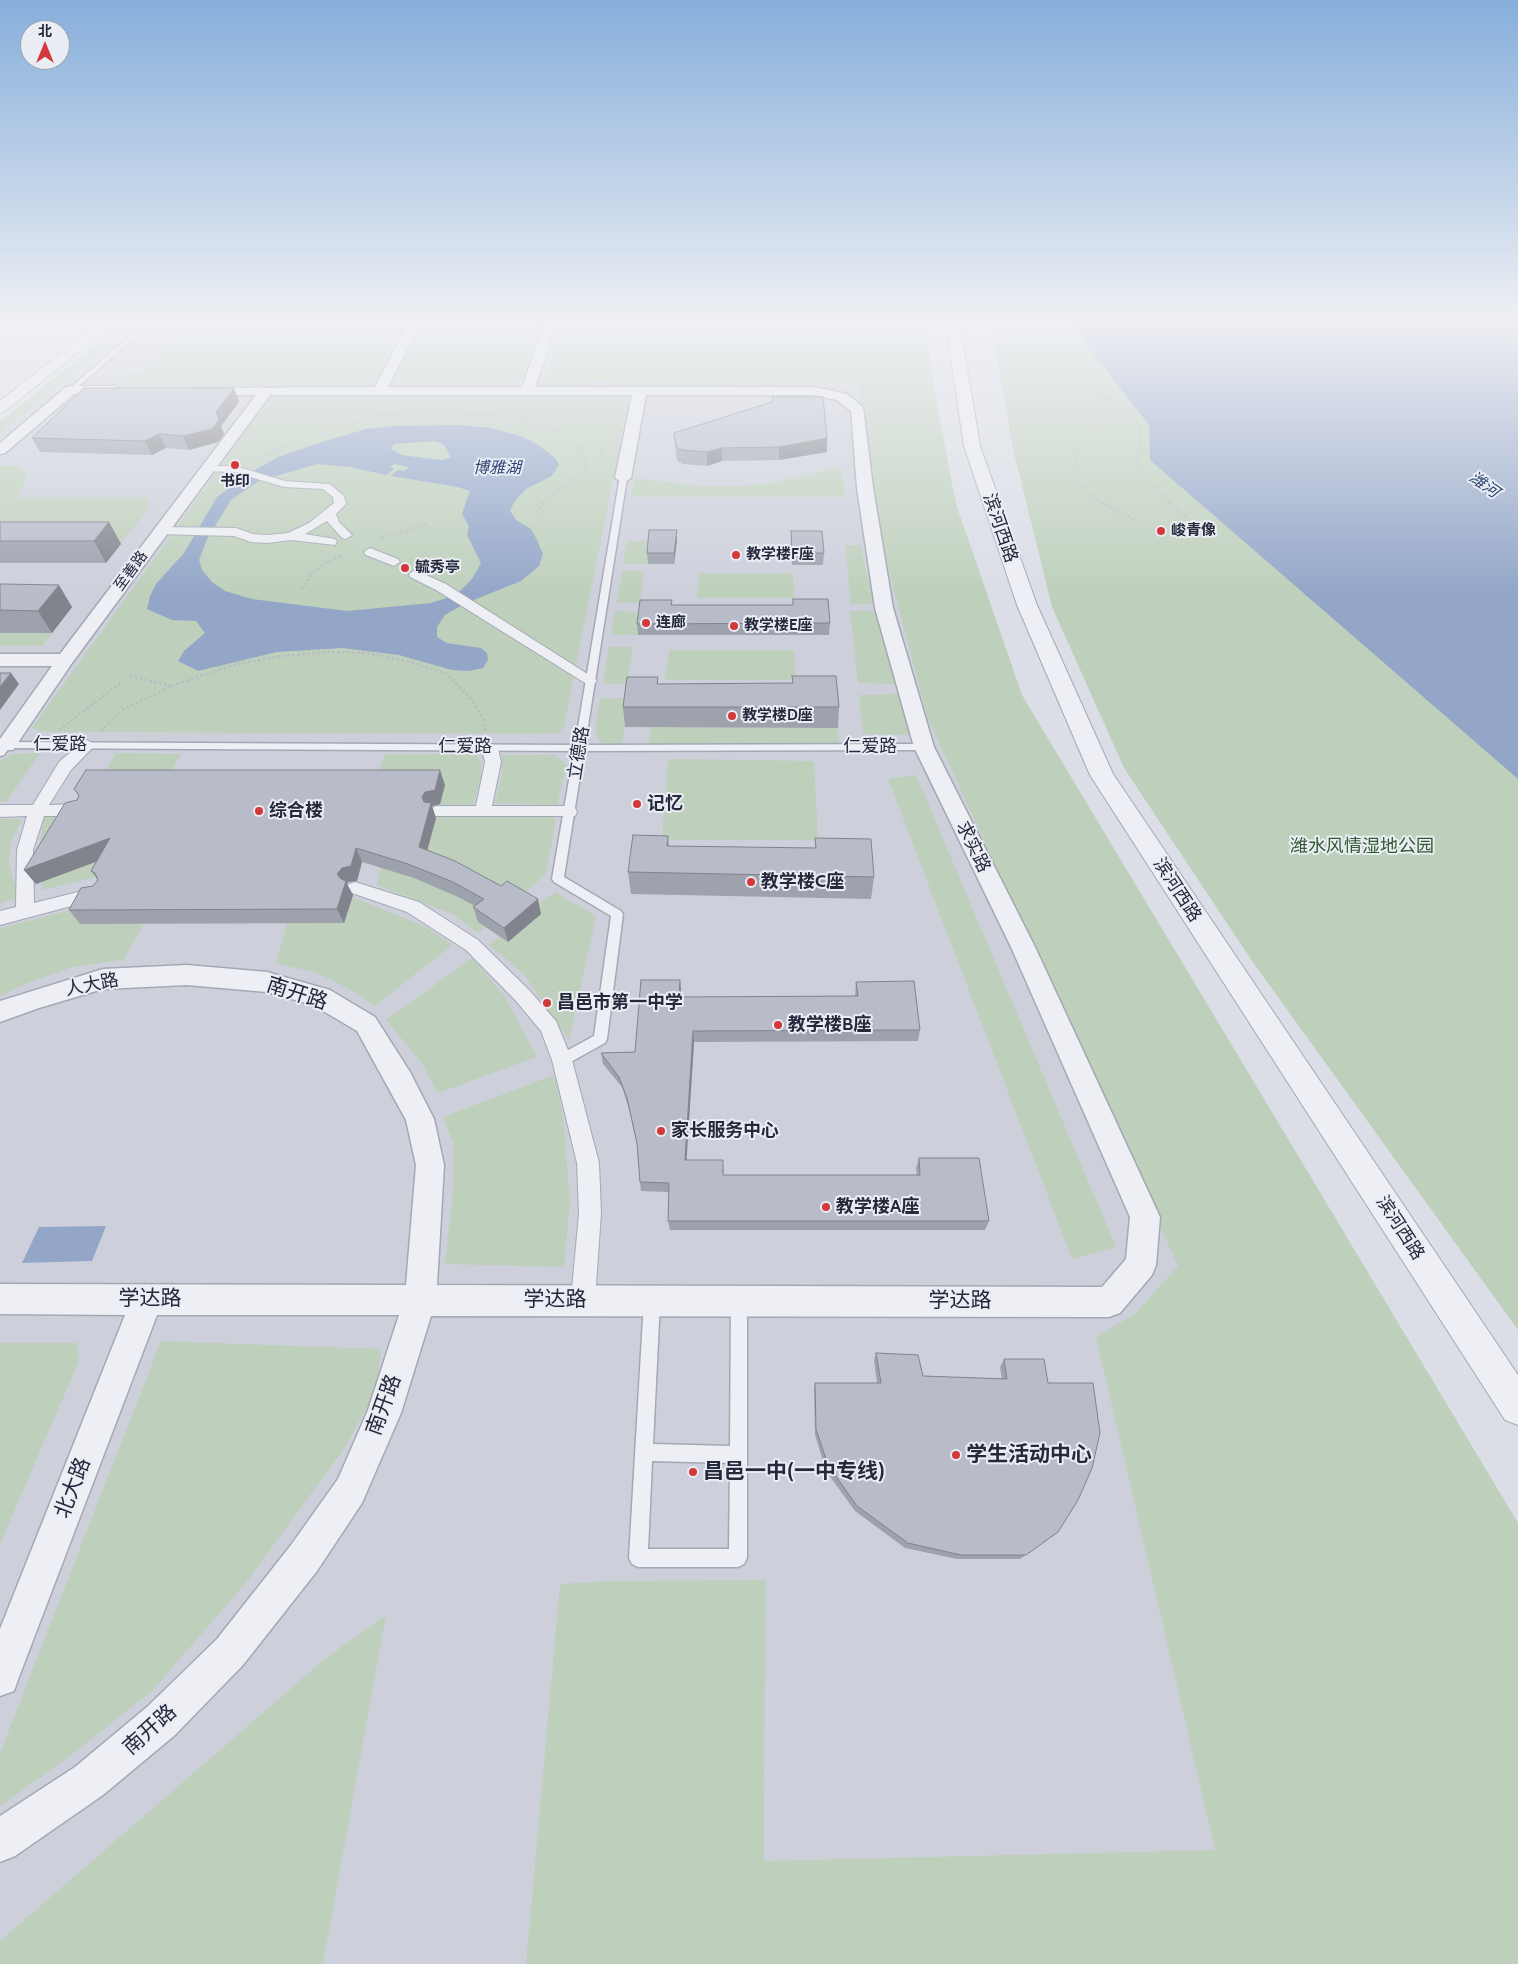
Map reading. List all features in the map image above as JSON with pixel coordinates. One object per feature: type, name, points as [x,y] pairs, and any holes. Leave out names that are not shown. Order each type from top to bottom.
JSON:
[{"type":"street","points":[[0,450],[45,412]]},
{"type":"street","name":"至善路","points":[[3,749],[65,660],[250,412]]},
{"type":"street","name":"立德路","points":[[623,478],[636,412]]},
{"type":"street","name":"求实路","points":[[858,412],[864,488],[884,608],[924,747],[1023,947],[1145,1217],[1141,1265],[1109,1302]]},
{"type":"street","name":"滨河西路","points":[[967,412],[972,446],[1027,605],[1102,775],[1518,1406]]},
{"type":"street","points":[[207,469],[235,469],[284,484],[326,486],[338,496],[340,504],[330,514],[291,536]]},
{"type":"street","points":[[330,514],[334,523],[346,535]]},
{"type":"street","points":[[160,531],[236,532],[251,538],[291,536],[331,542]]},
{"type":"street","points":[[370,552],[394,562]]},
{"type":"street","points":[[415,574],[441,586],[590,680]]},
{"type":"street","points":[[0,660],[65,660]]},
{"type":"street","points":[[25,910],[25,850],[31,825],[65,766],[87,745]]},
{"type":"street","points":[[483,812],[493,762],[490,748]]},
{"type":"street","points":[[0,811],[80,810]]},
{"type":"street","points":[[437,812],[569,812]]},
{"type":"street","points":[[355,888],[413,907],[472,945],[523,996],[549,1027],[562,1060],[588,1163],[590,1213],[583,1300]]},
{"type":"street","points":[[0,918],[25,910],[98,893]]},
{"type":"street","name":"人大路","points":[[0,1012],[34,998],[102,979],[187,975]]},
{"type":"street","name":"南开路","points":[[0,1841],[90,1781],[162,1721],[230,1652],[304,1558],[350,1491],[384,1414],[420,1300],[430,1165],[420,1119],[400,1080],[366,1024],[321,997],[267,982],[187,975]]},
{"type":"street","name":"学达路","points":[[0,1299],[1109,1302]]},
{"type":"street","name":"北大路","points":[[0,1677],[147,1299]]},
{"type":"lane","name":"立德路","points":[[562,1060],[600,1040],[617,914],[558,880],[623,478]]},
{"type":"lane","name":"仁爱路","points":[[3,749],[87,745],[490,748],[924,747]]},
{"type":"lane","points":[[652,1300],[638,1558],[738,1558],[739,1300]]},
{"type":"lane","points":[[644,1452],[739,1454]]},
{"type":"path","points":[[235,469],[310,436],[377,416],[410,412],[487,414],[559,432],[581,448],[588,465],[579,477],[546,499],[538,514]]},
{"type":"path","points":[[519,412],[536,425]]},
{"type":"path","points":[[1099,412],[1094,427],[1076,454],[1074,475],[1092,497],[1134,520]]},
{"type":"path","points":[[1128,412],[1141,427],[1138,463],[1156,490],[1188,519]]},
{"type":"path","points":[[377,540],[396,532],[428,524]]},
{"type":"path","points":[[301,588],[311,575],[325,563],[341,556]]},
{"type":"path","points":[[87,745],[122,710],[172,686],[237,664],[282,656],[328,652],[367,653],[410,662],[447,674],[471,699],[483,719],[490,748]]},
{"type":"path","points":[[130,676],[172,686]]},
{"type":"path","points":[[58,730],[120,683]]},
{"type":"shaded area","name":"昌邑市第一中学","points":[[27,412],[903,412],[1518,1964],[0,1964],[0,434]]},
{"type":"green space","points":[[13,412],[27,412],[0,434],[0,422]]},
{"type":"green space","points":[[260,412],[626,412],[564,727],[557,734],[45,732],[32,728]]},
{"type":"green space","points":[[862,412],[938,412],[956,504],[1022,695],[1518,1523],[1518,1964],[526,1964],[560,1584],[608,1581],[765,1580],[764,1861],[1215,1850],[1096,1337],[1136,1313],[1178,1266],[927,716],[885,556]]},
{"type":"green space","name":"潍水风情湿地公园","points":[[1006,412],[1138,412],[1149,425],[1151,460],[1518,776],[1518,1330],[1252,961],[1124,768],[1052,607],[1013,449]]},
{"type":"green space","points":[[0,466],[18,466],[26,473],[24,485],[18,497],[146,497],[150,506],[121,544],[0,544]]},
{"type":"green space","points":[[841,467],[845,497],[631,497],[635,478],[701,486],[738,486],[772,483]]},
{"type":"green space","points":[[627,541],[650,541],[648,564],[623,564]]},
{"type":"green space","points":[[845,545],[861,545],[873,604],[851,604]]},
{"type":"green space","points":[[622,571],[644,571],[640,603],[617,603]]},
{"type":"green space","points":[[699,573],[793,573],[794,598],[697,598]]},
{"type":"green space","points":[[615,611],[641,612],[638,635],[611,635]]},
{"type":"green space","points":[[850,611],[875,611],[895,684],[858,683]]},
{"type":"green space","points":[[0,633],[52,633],[42,646],[0,646]]},
{"type":"green space","points":[[609,647],[633,647],[627,684],[603,684]]},
{"type":"green space","points":[[669,650],[794,650],[796,680],[665,680]]},
{"type":"green space","points":[[898,694],[911,735],[863,734],[859,695]]},
{"type":"green space","points":[[600,698],[629,698],[622,744],[602,744],[595,732]]},
{"type":"green space","points":[[650,727],[838,728],[839,745],[649,744]]},
{"type":"green space","points":[[40,753],[6,802],[0,802],[0,761],[13,754]]},
{"type":"green space","points":[[116,753],[181,754],[164,785],[96,785]]},
{"type":"green space","points":[[385,754],[476,754],[481,761],[481,778],[473,806],[439,807],[445,785],[373,785]]},
{"type":"green space","points":[[502,755],[555,755],[560,759],[566,766],[557,805],[495,803],[502,773]]},
{"type":"green space","points":[[668,759],[814,761],[818,840],[662,840]]},
{"type":"green space","points":[[916,775],[1116,1247],[1072,1259],[888,779]]},
{"type":"green space","points":[[551,815],[556,820],[546,874],[517,899],[478,921],[486,927],[478,933],[452,914],[377,885],[386,849],[431,837],[436,817]]},
{"type":"green space","points":[[77,816],[129,837],[108,874],[43,890],[38,854],[44,817]]},
{"type":"green space","points":[[0,819],[22,819],[11,842],[9,864],[18,897],[0,904]]},
{"type":"green space","points":[[555,892],[596,916],[569,1040],[523,973],[489,945],[500,936],[509,942],[541,914],[532,908]]},
{"type":"green space","points":[[352,897],[424,926],[452,945],[375,1006],[347,988],[317,973],[276,963],[287,923],[344,923]]},
{"type":"green space","points":[[91,905],[81,924],[144,924],[123,960],[73,967],[30,982],[0,996],[0,928]]},
{"type":"green space","points":[[472,958],[504,995],[537,1057],[438,1093],[421,1062],[386,1020]]},
{"type":"green space","points":[[554,1075],[563,1113],[570,1202],[564,1267],[445,1264],[453,1191],[453,1143],[443,1117]]},
{"type":"green space","points":[[161,1341],[381,1349],[376,1391],[344,1449],[245,1584],[152,1691],[70,1756],[0,1806],[0,1753]]},
{"type":"green space","points":[[0,1343],[77,1343],[79,1361],[0,1544]]},
{"type":"green space","points":[[386,1615],[323,1964],[0,1964],[0,1941],[326,1658]]},
{"type":"water","name":"潍河","points":[[1138,412],[1518,412],[1518,779],[1150,460],[1149,425]]},
{"type":"water","name":"博雅湖","points":[[458,425],[491,428],[520,436],[537,444],[555,458],[559,464],[552,476],[526,489],[510,510],[516,520],[531,529],[537,540],[543,554],[539,566],[521,581],[466,603],[445,615],[437,627],[437,637],[447,643],[481,648],[487,653],[488,660],[483,668],[469,671],[452,670],[399,655],[342,648],[277,652],[198,671],[178,661],[184,651],[205,633],[196,621],[172,620],[147,609],[150,596],[156,584],[184,553],[217,497],[245,476],[278,457],[366,429],[393,426]],"holes":[[[436,441],[444,445],[451,457],[443,460],[424,458],[402,455],[391,449],[394,444]],[[317,464],[350,467],[386,475],[394,469],[390,467],[394,464],[409,467],[404,471],[398,470],[391,476],[457,487],[470,491],[462,514],[469,526],[467,535],[481,563],[472,579],[456,595],[431,603],[347,611],[252,599],[225,591],[212,582],[202,570],[199,560],[207,539],[231,500],[259,481]]]},
{"type":"water","points":[[106,1226],[92,1261],[22,1263],[39,1227]]},
{"type":"building","points":[[59,412],[216,412],[219,420],[212,429],[183,436],[159,434],[145,441],[32,438]]},
{"type":"building","points":[[741,412],[824,412],[827,438],[779,447],[722,448],[707,452],[682,450],[676,447],[674,433]]},
{"type":"building","points":[[0,522],[109,522],[94,541],[0,541]]},
{"type":"building","points":[[649,530],[677,530],[674,553],[647,553]]},
{"type":"building","points":[[791,531],[822,531],[824,553],[792,553]]},
{"type":"building","points":[[0,584],[59,585],[38,611],[0,610]]},
{"type":"building","points":[[793,599],[828,599],[830,623],[637,624],[640,600],[672,600],[671,605],[793,605]]},
{"type":"building","points":[[0,673],[11,673],[0,687]]},
{"type":"building","points":[[792,676],[836,676],[839,707],[623,707],[627,677],[658,677],[657,684],[793,683]]},
{"type":"building","points":[[86,770],[440,770],[435,790],[425,792],[422,797],[424,802],[431,803],[419,847],[455,861],[501,886],[507,881],[538,899],[504,928],[473,907],[484,899],[453,882],[408,864],[356,848],[351,866],[342,868],[337,874],[346,881],[337,909],[69,910],[81,888],[93,886],[98,880],[95,873],[91,871],[110,838],[24,870],[65,803],[77,800],[79,795],[74,789]]},
{"type":"building","points":[[633,835],[668,836],[667,846],[816,848],[815,838],[871,839],[874,877],[628,872]]},
{"type":"building","points":[[641,980],[680,980],[679,997],[858,996],[856,982],[914,981],[920,1030],[693,1031],[685,1160],[723,1160],[723,1175],[920,1175],[919,1158],[979,1158],[989,1221],[668,1221],[669,1183],[640,1182],[637,1143],[627,1098],[619,1077],[601,1053],[635,1052]]},
{"type":"building","name":"学生活动中心","points":[[876,1353],[918,1355],[923,1376],[1007,1379],[1004,1359],[1044,1359],[1048,1383],[1093,1383],[1100,1433],[1092,1468],[1078,1500],[1058,1532],[1026,1555],[961,1555],[908,1543],[857,1506],[828,1465],[816,1429],[815,1383],[881,1383]]},
{"type":"place","name":"书印","points":[[235,465]]},
{"type":"place","name":"峻青像","points":[[1161,531]]},
{"type":"place","name":"教学楼F座","points":[[736,555]]},
{"type":"place","name":"毓秀亭","points":[[405,568]]},
{"type":"place","name":"连廊","points":[[646,623]]},
{"type":"place","name":"教学楼E座","points":[[734,626]]},
{"type":"place","name":"教学楼D座","points":[[732,716]]},
{"type":"place","name":"记忆","points":[[637,804]]},
{"type":"place","name":"综合楼","points":[[259,811]]},
{"type":"place","name":"教学楼C座","points":[[751,882]]},
{"type":"place","name":"昌邑市第一中学","points":[[547,1003]]},
{"type":"place","name":"教学楼B座","points":[[778,1025]]},
{"type":"place","name":"家长服务中心","points":[[661,1131]]},
{"type":"place","name":"教学楼A座","points":[[826,1207]]},
{"type":"place","name":"学生活动中心","points":[[956,1455]]},
{"type":"place","name":"昌邑一中(一中专线)","points":[[693,1472]]}]
